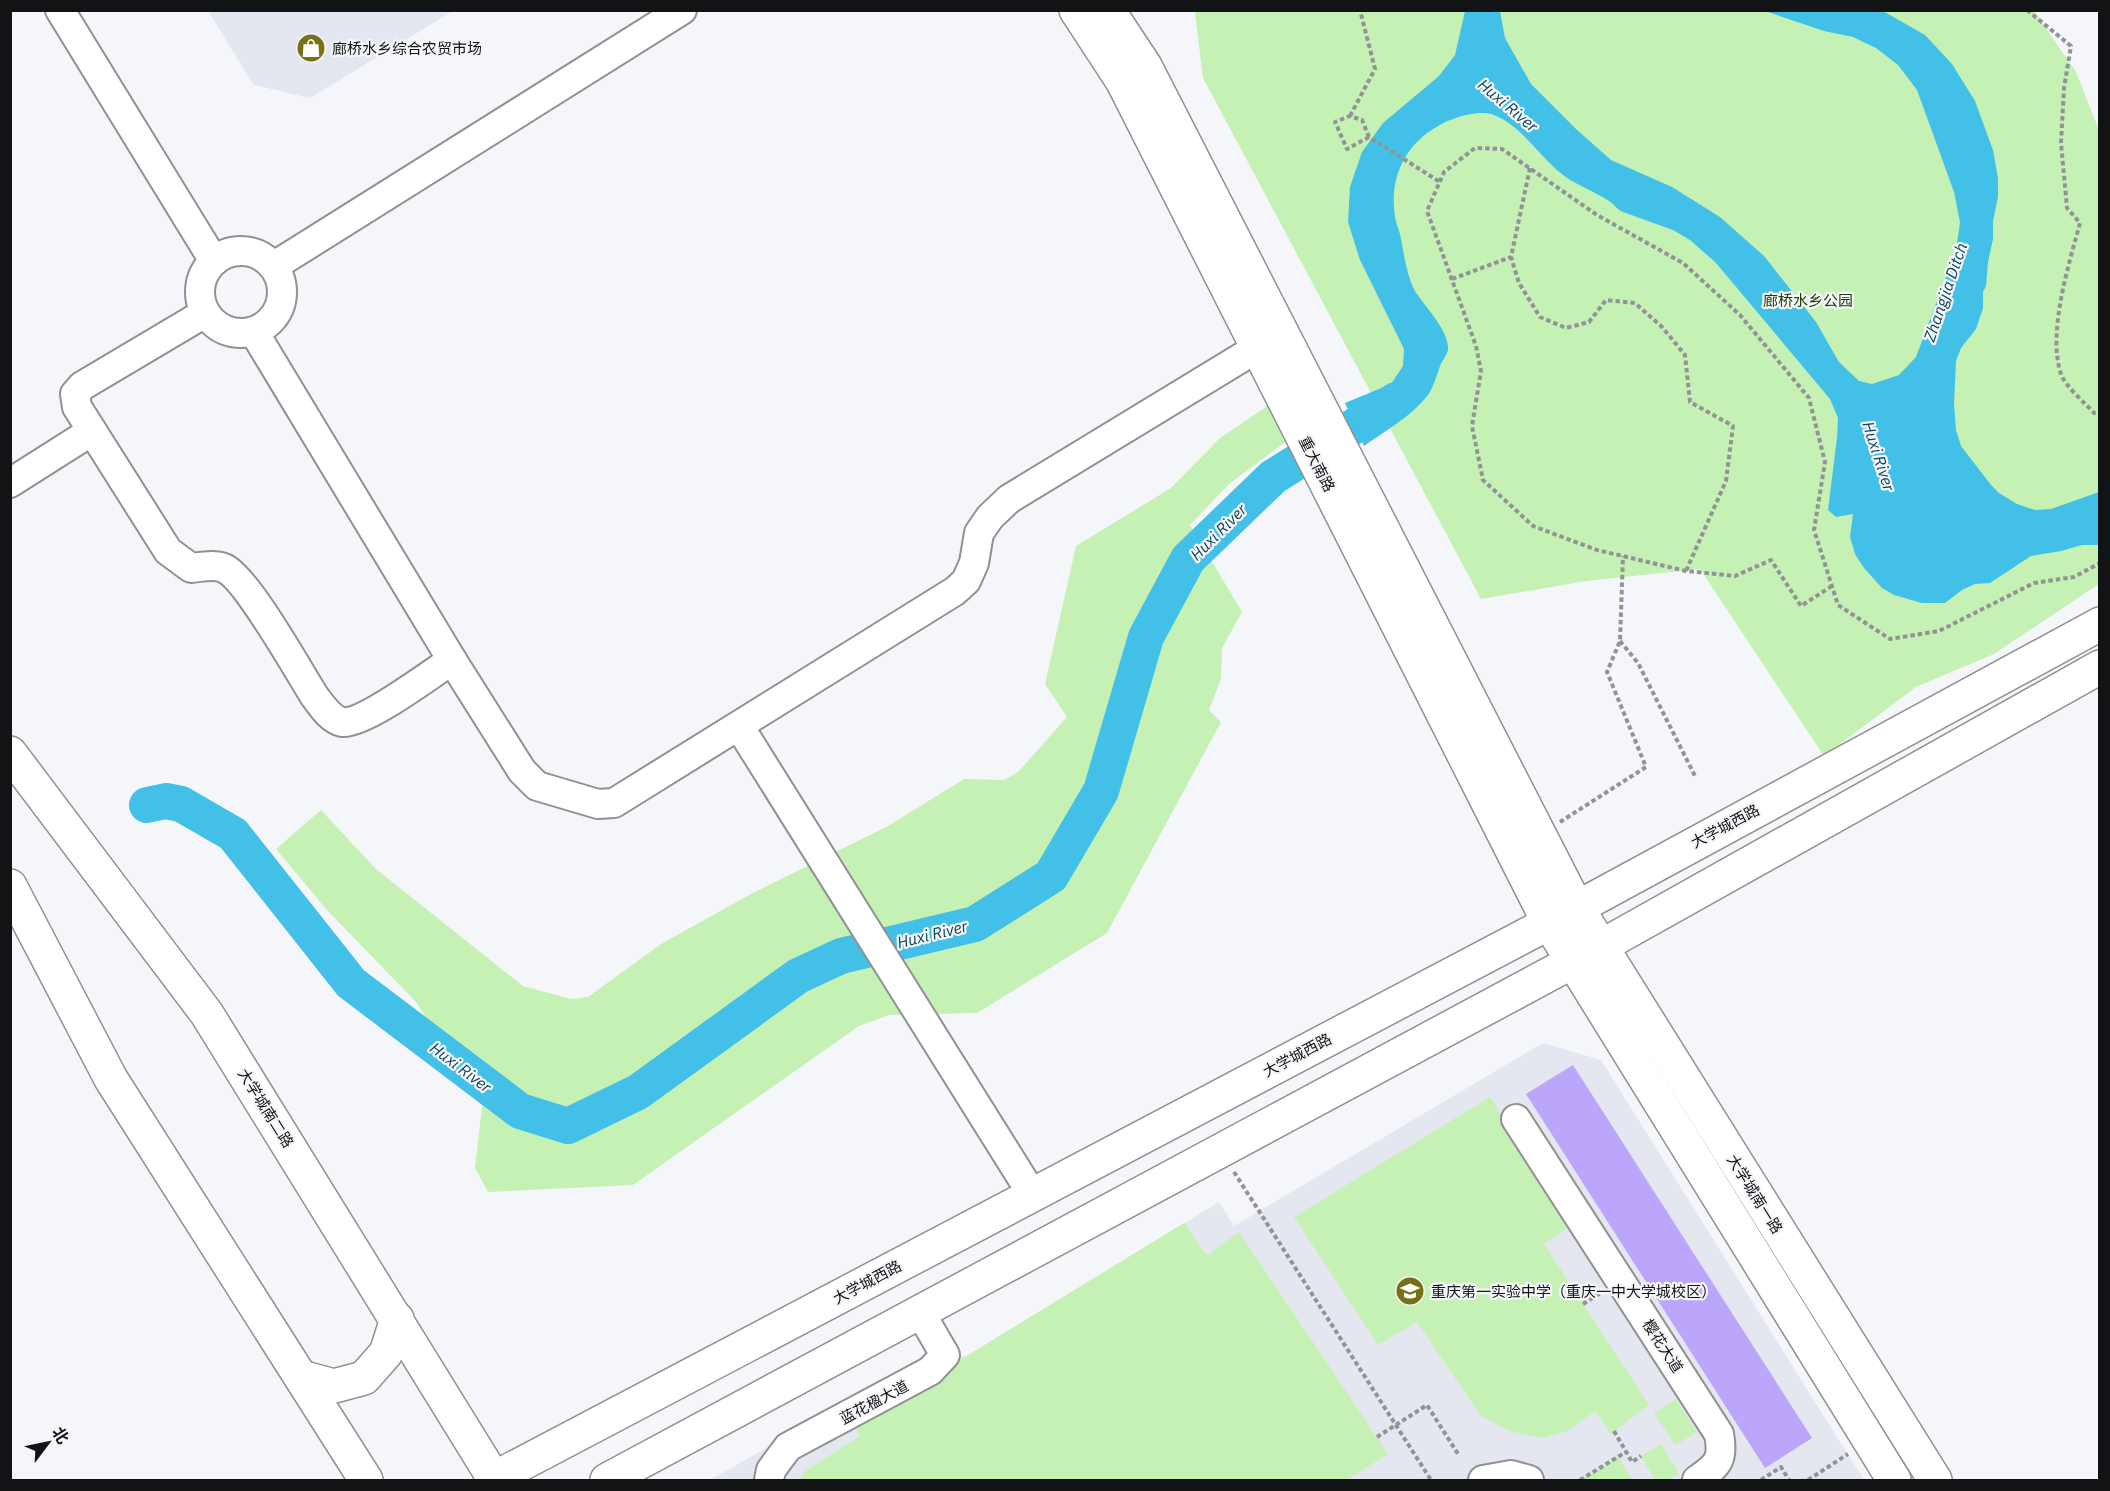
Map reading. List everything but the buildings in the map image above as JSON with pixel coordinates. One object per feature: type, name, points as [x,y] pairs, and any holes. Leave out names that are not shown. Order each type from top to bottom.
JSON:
[{"type":"main road","name":"重大南路","points":[[1076,10],[1123,82],[1270,340]]},
{"type":"main road","name":"重大南路","points":[[1108,10],[1145,66],[1270,340],[1562,915]]},
{"type":"main road","name":"重大南路","points":[[1354,504],[1539,835],[1562,915]]},
{"type":"main road","name":"大学城西路","points":[[494,1480],[1562,915],[2100,624]]},
{"type":"main road","points":[[607,1480],[1586,954],[2100,667]]},
{"type":"main road","name":"大学城南二路","points":[[10,753],[207,1014],[397,1319],[494,1480]]},
{"type":"main road","points":[[10,886],[111,1078],[366,1480]]},
{"type":"main road","name":"大学城南一路","points":[[1562,915],[1894,1480]]},
{"type":"main road","name":"大学城南一路","points":[[1586,954],[1935,1480]]},
{"type":"main road","points":[[301,1377],[334,1386],[364,1378],[386,1353],[397,1319]]},
{"type":"street","points":[[60,10],[214,261]]},
{"type":"street","points":[[274,267],[682,10]]},
{"type":"street","points":[[239,251],[252,252],[264,258],[274,267],[283,291],[276,316],[266,326],[254,332],[240,334],[226,331],[214,324],[205,313],[200,299],[200,285],[205,272],[214,261],[226,254],[239,251]]},
{"type":"street","points":[[205,313],[82,386],[75,394],[77,407],[168,551],[191,568],[209,566],[224,568],[244,584],[327,714],[342,722],[363,718],[452,660]]},
{"type":"street","points":[[254,332],[452,660],[522,771],[537,786],[598,804],[614,803],[955,591],[966,581],[974,563],[980,533],[990,517],[1009,499],[1270,340]]},
{"type":"street","points":[[10,483],[92,432]]},
{"type":"street","points":[[739,726],[1032,1194]]},
{"type":"street","name":"樱花大道","points":[[1516,1119],[1719,1434],[1723,1452],[1714,1468],[1697,1480]]},
{"type":"street","name":"蓝花楹大道","points":[[769,1480],[771,1470],[788,1448],[930,1371],[945,1355],[920,1312]]},
{"type":"street","points":[[1483,1480],[1511,1475],[1529,1480]]},
{"type":"path","points":[[1360,10],[1375,69],[1350,116],[1335,122],[1347,149],[1369,137]]},
{"type":"path","points":[[2027,10],[2071,46],[2064,88],[2061,143],[2067,208],[2080,223],[2063,286],[2056,345],[2061,376],[2094,413],[2100,414]]},
{"type":"path","points":[[1350,116],[1362,120],[1369,137],[1440,182]]},
{"type":"path","points":[[1832,586],[1801,606],[1771,560],[1735,576],[1686,571],[1597,550],[1533,526],[1483,480],[1472,426],[1481,372],[1476,346],[1427,211],[1444,172],[1475,148],[1502,149],[1597,215],[1683,263],[1740,315],[1809,398],[1826,462],[1814,530],[1832,586],[1838,605],[1890,639],[1940,631],[2034,583],[2074,576],[2100,562]]},
{"type":"path","points":[[1530,168],[1511,257],[1519,283],[1540,316],[1566,328],[1589,322],[1606,300],[1635,303],[1662,327],[1685,356],[1690,402],[1733,426],[1726,481],[1686,571]]},
{"type":"path","points":[[1452,279],[1511,257]]},
{"type":"path","points":[[1539,835],[1646,766],[1607,672],[1620,641],[1623,556]]},
{"type":"path","points":[[1620,641],[1638,663],[1695,776]]},
{"type":"path","points":[[1221,1151],[1431,1480]]},
{"type":"path","points":[[1377,1437],[1427,1405],[1458,1454]]},
{"type":"path","points":[[1614,1431],[1632,1462],[1641,1456]]},
{"type":"path","points":[[1808,1480],[1869,1441]]},
{"type":"path","points":[[1580,1480],[1626,1452]]},
{"type":"path","points":[[1761,1480],[1781,1467],[1789,1480]]},
{"type":"shaded area","name":"廊桥水乡综合农贸市场","points":[[208,11],[453,11],[310,98],[254,85]]},
{"type":"shaded area","name":"重庆第一实验中学（重庆一中大学城校区）","points":[[1543,1043],[1601,1060],[1864,1480],[710,1480],[927,1356],[967,1356],[1219,1202],[1234,1226]]},
{"type":"green space","name":"廊桥水乡公园","points":[[1198,10],[2034,11],[2076,72],[2099,130],[2099,584],[1994,654],[1916,687],[1824,756],[1700,569],[1586,581],[1481,599],[1203,78],[1195,13]]},
{"type":"green space","points":[[1272,403],[1288,440],[1229,484],[1190,525],[1242,612],[1222,648],[1221,679],[1209,710],[1221,722],[1107,933],[977,1013],[889,1015],[859,1026],[633,1185],[488,1192],[475,1168],[482,1106],[416,1002],[326,909],[276,849],[321,810],[376,869],[523,986],[571,999],[588,997],[661,944],[751,894],[888,826],[964,779],[1004,780],[1018,772],[1067,717],[1045,684],[1076,546],[1171,488],[1220,438]]},
{"type":"green space","points":[[1490,1097],[1571,1225],[1544,1244],[1649,1405],[1611,1434],[1595,1411],[1567,1431],[1543,1438],[1510,1431],[1481,1416],[1417,1322],[1378,1345],[1294,1217]]},
{"type":"green space","points":[[1184,1223],[1207,1255],[1239,1232],[1388,1454],[1347,1480],[801,1480],[804,1472],[860,1436],[854,1425]]},
{"type":"green space","points":[[1676,1399],[1697,1432],[1675,1445],[1654,1413]]},
{"type":"green space","points":[[1661,1444],[1679,1474],[1667,1480],[1655,1480],[1641,1456]]},
{"type":"green space","points":[[1618,1457],[1632,1480],[1580,1480]]},
{"type":"water","name":"Zhangjia Ditch","points":[[1465,11],[1500,11],[1505,38],[1531,84],[1611,160],[1672,187],[1720,217],[1764,256],[1816,322],[1839,362],[1859,381],[1872,384],[1899,375],[1916,357],[1956,251],[1960,222],[1954,192],[1917,90],[1898,65],[1876,48],[1853,37],[1824,31],[1765,11],[1883,11],[1925,35],[1952,64],[1975,101],[1993,150],[1998,178],[1998,197],[1986,286],[1983,292],[1983,308],[1976,329],[1961,348],[1956,361],[1954,404],[1956,430],[1961,446],[1999,493],[2017,504],[2035,510],[2051,509],[2099,492],[2099,545],[2082,545],[2031,556],[1990,583],[1975,584],[1962,590],[1945,603],[1922,603],[1894,595],[1882,588],[1855,554],[1850,537],[1853,514],[1836,517],[1828,510],[1838,418],[1830,399],[1716,263],[1690,240],[1673,230],[1623,212],[1609,201],[1570,180],[1550,164],[1512,125],[1488,113],[1465,115],[1450,120],[1426,134],[1408,153],[1397,177],[1394,189],[1396,220],[1410,279],[1415,291],[1445,335],[1448,350],[1432,389],[1422,403],[1364,446],[1345,403],[1391,384],[1403,366],[1404,349],[1360,260],[1348,222],[1350,187],[1362,152],[1383,123],[1439,76],[1455,55]]},
{"type":"waterway","name":"Huxi River","points":[[147,805],[166,801],[181,804],[233,834],[351,983],[520,1111],[568,1126],[638,1092],[798,976],[841,956],[975,924],[1051,876],[1101,791],[1146,637],[1188,559],[1273,477],[1396,400]]},
{"type":"place","name":"廊桥水乡综合农贸市场","points":[[311,48]]},
{"type":"place","name":"重庆第一实验中学（重庆一中大学城校区）","points":[[1410,1291]]}]
